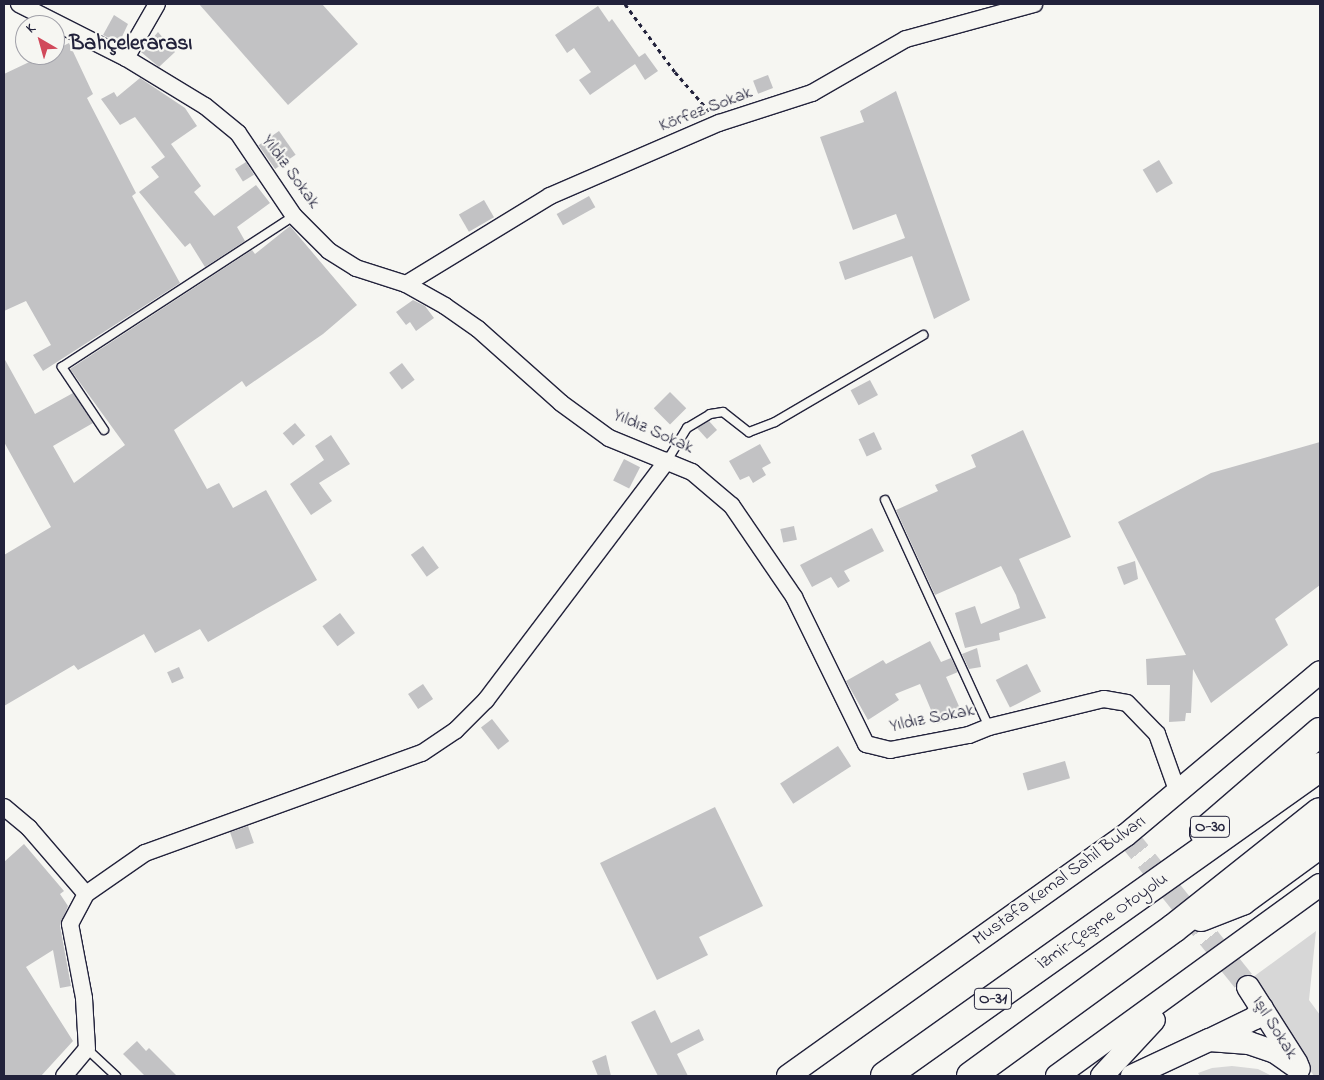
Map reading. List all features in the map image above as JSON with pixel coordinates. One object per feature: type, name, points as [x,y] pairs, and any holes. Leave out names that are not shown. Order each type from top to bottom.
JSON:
[{"type":"highway","name":"O-30","points":[[1101,923],[1320,732]]},
{"type":"highway","name":"İzmir-Çeşme Otoyolu","points":[[885,1076],[1320,767]]},
{"type":"highway","points":[[971,1076],[1174,928],[1320,812]]},
{"type":"highway","points":[[1174,928],[1242,901],[1320,844]]},
{"type":"street","name":"Yıldız Sokak","points":[[19,4],[126,58],[205,106],[238,133],[294,216],[329,251],[356,268],[406,284],[478,329],[561,403],[609,438],[692,472],[732,506],[794,597],[866,744],[890,750],[969,735],[989,727],[1104,699],[1127,703],[1156,734],[1178,793]]},
{"type":"street","points":[[126,58],[157,4]]},
{"type":"street","name":"Körfez Sokak","points":[[406,284],[550,196],[719,123],[812,93],[906,39],[1034,4]]},
{"type":"street","points":[[64,1076],[87,1049],[84,998],[70,924],[86,894],[145,853],[422,753],[456,730],[486,700],[667,461]]},
{"type":"street","name":"Mustafa Kemal Sahil Bulvarı","points":[[788,1076],[1118,840],[1178,793],[1320,672]]},
{"type":"street","points":[[4,807],[29,828],[86,894]]},
{"type":"street","points":[[1057,1076],[1315,893]]},
{"type":"street","points":[[1102,1076],[1126,1048],[1207,968]]},
{"type":"street","name":"Işıl Sokak","points":[[1248,987],[1302,1072]]},
{"type":"street","points":[[1132,1076],[1254,1018],[1262,1008]]},
{"type":"street","points":[[1209,1040],[1249,1044],[1275,1052],[1302,1072]]},
{"type":"lane","points":[[104,430],[62,367],[294,216]]},
{"type":"lane","points":[[667,461],[687,428],[710,414],[723,412],[749,432],[775,422],[923,335]]},
{"type":"lane","points":[[885,500],[989,727]]},
{"type":"lane","points":[[87,1049],[116,1076]]},
{"type":"path","points":[[625,4],[675,72],[719,123]]},
{"type":"shaded area","points":[[1316,931],[1309,1000],[1320,1015],[1320,1076],[1314,1076],[1249,980]]},
{"type":"shaded area","points":[[1232,1066],[1258,1069],[1272,1076],[1200,1076],[1198,1073],[1212,1068]]},
{"type":"building","points":[[199,4],[322,4],[358,44],[288,105]]},
{"type":"building","points":[[598,6],[609,22],[612,19],[639,57],[645,53],[658,71],[645,80],[635,64],[590,95],[579,80],[591,72],[574,48],[567,53],[555,35]]},
{"type":"building","points":[[114,15],[128,24],[119,43],[103,35]]},
{"type":"building","points":[[158,32],[175,52],[159,67],[141,52]]},
{"type":"building","points":[[69,43],[93,94],[87,98],[136,193],[132,196],[180,283],[43,371],[33,355],[51,345],[26,301],[4,311],[4,74],[23,65],[65,65],[65,45]]},
{"type":"building","points":[[768,75],[773,88],[758,94],[753,81]]},
{"type":"building","points":[[140,78],[185,108],[197,126],[171,144],[201,186],[194,192],[214,216],[256,185],[270,203],[237,227],[245,241],[205,267],[190,243],[185,247],[139,192],[159,177],[151,167],[165,157],[135,117],[120,125],[101,99],[114,92],[117,97]]},
{"type":"building","points":[[896,91],[970,300],[934,319],[912,256],[845,280],[839,262],[905,238],[896,214],[853,230],[820,137],[864,122],[860,111]]},
{"type":"building","points":[[279,131],[296,155],[275,169],[259,145]]},
{"type":"building","points":[[1159,160],[1173,183],[1157,193],[1143,170]]},
{"type":"building","points":[[246,162],[254,175],[243,182],[235,169]]},
{"type":"building","points":[[589,196],[595,207],[563,225],[557,214]]},
{"type":"building","points":[[484,200],[494,217],[469,232],[459,214]]},
{"type":"building","points":[[290,226],[357,305],[323,334],[246,387],[242,381],[174,430],[207,489],[219,483],[233,508],[266,490],[317,580],[208,642],[200,629],[155,653],[144,634],[78,670],[74,665],[4,706],[4,555],[51,527],[4,442],[4,358],[35,414],[73,393],[93,423],[53,446],[74,483],[125,445],[70,369],[252,250],[255,254]]},
{"type":"building","points":[[413,300],[425,306],[434,318],[416,331],[410,322],[406,325],[396,312]]},
{"type":"building","points":[[402,363],[415,380],[402,389],[389,373]]},
{"type":"building","points":[[870,380],[878,395],[859,405],[851,390]]},
{"type":"building","points":[[670,392],[686,408],[670,425],[654,408]]},
{"type":"building","points":[[709,421],[717,430],[707,439],[697,428]]},
{"type":"building","points":[[295,423],[305,435],[293,446],[283,433]]},
{"type":"building","points":[[1023,430],[1071,537],[1019,559],[1046,618],[999,633],[1000,640],[965,648],[955,613],[975,606],[981,624],[1020,608],[1016,595],[1001,566],[935,595],[896,510],[938,491],[935,485],[976,467],[971,455]]},
{"type":"building","points":[[874,432],[882,449],[867,456],[859,439]]},
{"type":"building","points":[[331,435],[350,464],[319,483],[332,501],[311,515],[290,484],[324,460],[315,446]]},
{"type":"building","points":[[1320,442],[1320,585],[1275,619],[1288,645],[1211,703],[1193,669],[1191,713],[1186,713],[1185,721],[1169,722],[1170,685],[1147,685],[1146,659],[1186,655],[1118,522],[1211,473]]},
{"type":"building","points":[[760,444],[771,463],[762,468],[766,475],[753,483],[749,476],[740,480],[729,461]]},
{"type":"building","points":[[624,459],[640,467],[629,489],[613,480]]},
{"type":"building","points":[[794,526],[797,540],[783,543],[780,529]]},
{"type":"building","points":[[872,528],[884,551],[844,571],[850,581],[838,588],[831,577],[812,587],[800,565]]},
{"type":"building","points":[[423,546],[439,568],[427,577],[411,555]]},
{"type":"building","points":[[1135,561],[1138,579],[1124,585],[1117,567]]},
{"type":"building","points":[[340,613],[355,633],[337,646],[322,626]]},
{"type":"building","points":[[930,641],[941,662],[951,658],[958,672],[946,677],[962,713],[937,724],[920,684],[895,694],[899,700],[868,720],[846,681],[883,660],[886,664]]},
{"type":"building","points":[[977,648],[981,667],[969,669],[962,654]]},
{"type":"building","points":[[1027,664],[1041,692],[1010,708],[996,680]]},
{"type":"building","points":[[179,667],[184,678],[172,683],[167,672]]},
{"type":"building","points":[[423,684],[433,699],[418,709],[408,694]]},
{"type":"building","points":[[492,719],[509,741],[498,750],[481,728]]},
{"type":"building","points":[[838,746],[851,766],[793,804],[780,784]]},
{"type":"building","points":[[1065,761],[1070,778],[1028,790],[1023,773]]},
{"type":"building","points":[[715,807],[763,906],[699,937],[708,955],[657,980],[600,863]]},
{"type":"building","points":[[248,826],[254,843],[236,849],[230,832]]},
{"type":"building","points":[[24,844],[64,891],[60,894],[68,906],[60,926],[71,986],[60,988],[53,950],[26,967],[73,1041],[41,1076],[4,1076],[4,862]]},
{"type":"building","points":[[655,1010],[671,1043],[699,1029],[704,1040],[677,1054],[688,1076],[658,1076],[631,1022]]},
{"type":"building","points":[[137,1041],[146,1051],[149,1048],[177,1076],[145,1076],[123,1054]]},
{"type":"building","points":[[606,1055],[611,1076],[598,1076],[592,1061]]},
{"type":"tunnel","points":[[1126,835],[1248,987]]},
{"type":"district","name":"Bahçelerarası","points":[[131,45]]}]
